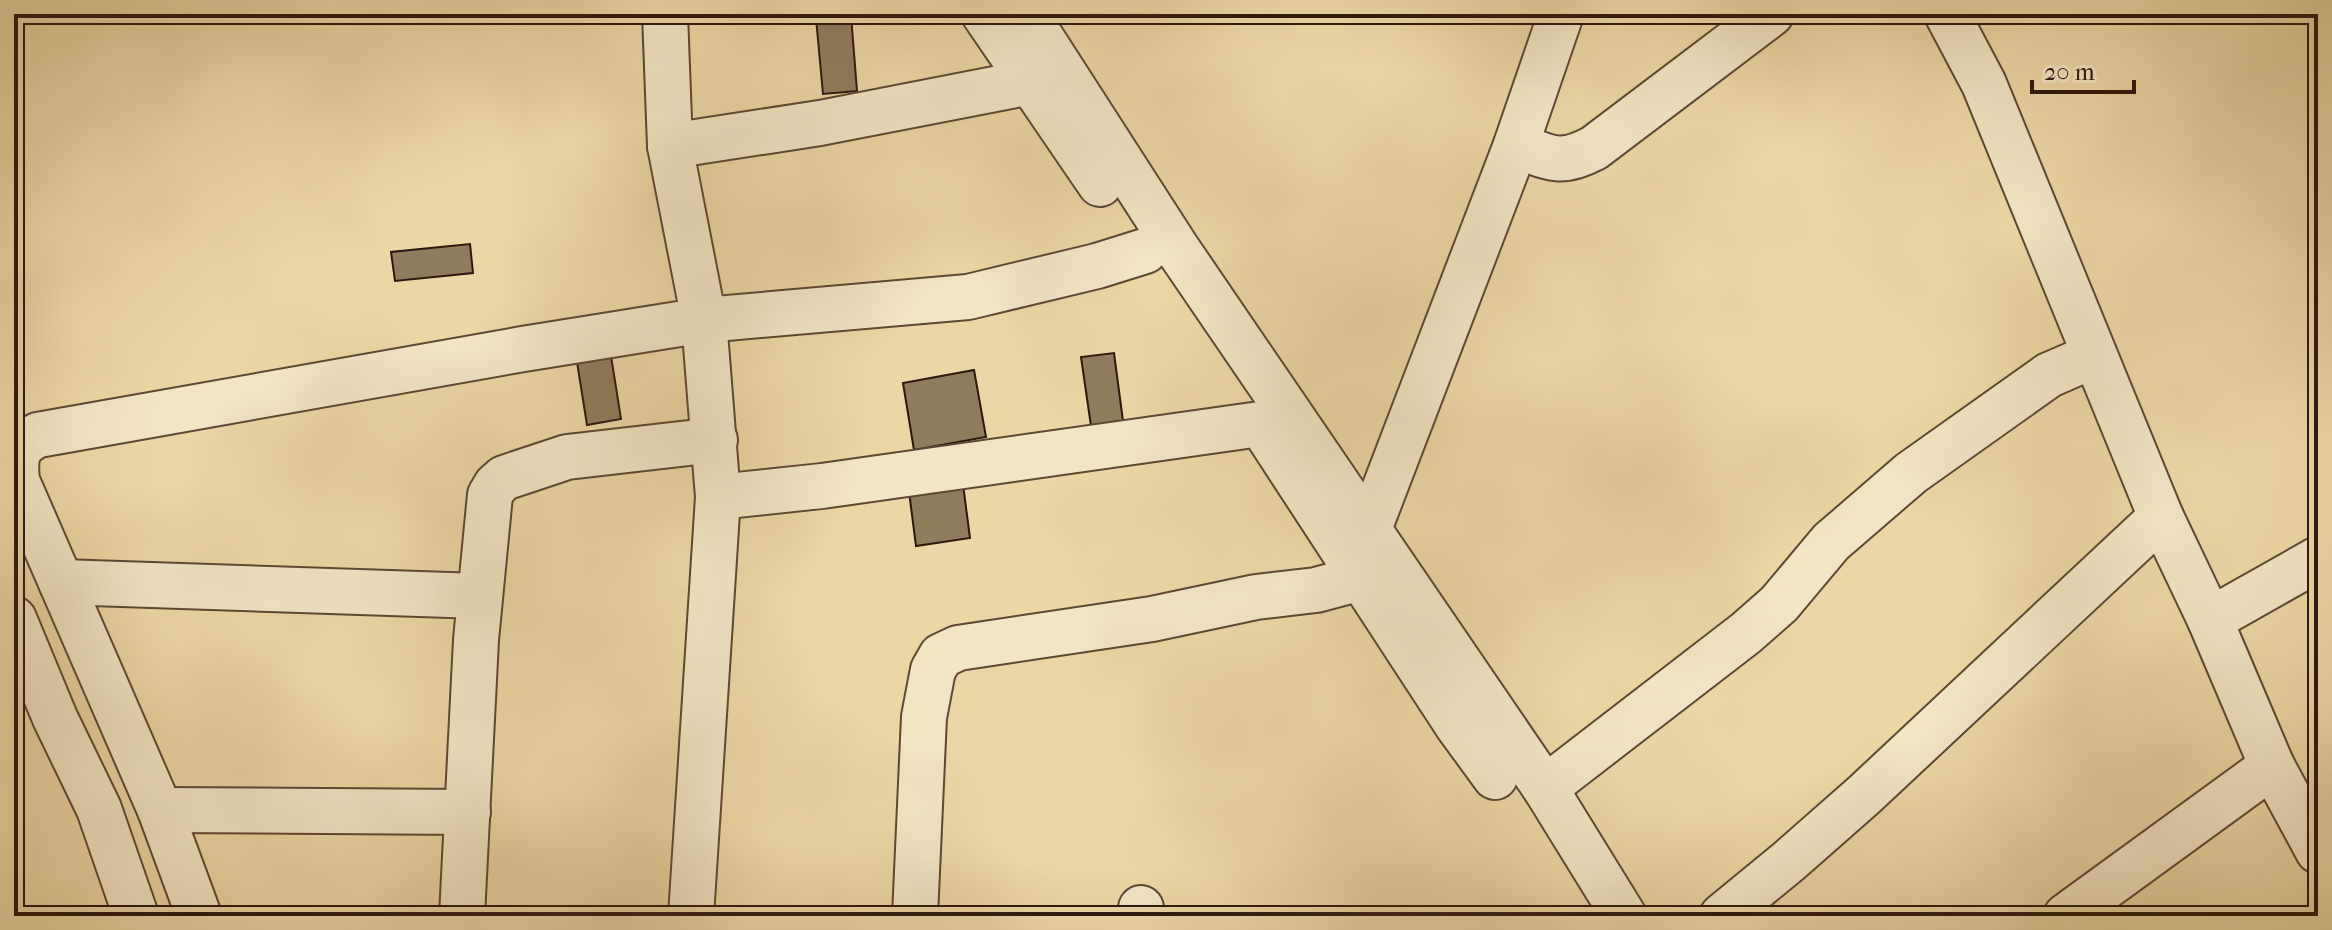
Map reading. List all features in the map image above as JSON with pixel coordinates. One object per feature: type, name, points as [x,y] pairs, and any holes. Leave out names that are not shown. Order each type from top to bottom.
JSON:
[{"type":"street","points":[[665,14],[670,146],[704,320],[718,497],[691,916]]},
{"type":"street","points":[[984,14],[1145,251],[1457,725],[1495,777]]},
{"type":"street","points":[[1026,14],[1176,247],[1545,788],[1624,916]]},
{"type":"street","points":[[1369,529],[1516,145],[1561,14]]},
{"type":"street","points":[[1516,145],[1562,159],[1576,157],[1594,148],[1771,14]]},
{"type":"street","points":[[1947,14],[1984,84],[2161,517],[2210,620],[2272,766],[2318,851]]},
{"type":"street","points":[[670,146],[820,123],[1031,82]]},
{"type":"street","points":[[199,916],[160,810],[17,481],[15,462],[27,440],[38,435],[523,349],[704,320],[968,297],[1097,266],[1145,251]]},
{"type":"street","points":[[1545,788],[1746,633],[1779,604],[1831,542],[1911,473],[2049,375],[2093,356]]},
{"type":"street","points":[[718,497],[822,486],[1260,424]]},
{"type":"street","points":[[462,916],[480,596],[490,495],[504,478],[567,457],[715,440]]},
{"type":"street","points":[[1722,916],[1864,795],[2161,517]]},
{"type":"street","points":[[2210,620],[2318,559]]},
{"type":"street","points":[[915,916],[924,717],[933,670],[941,656],[958,648],[1152,619],[1256,597],[1316,590],[1361,578]]},
{"type":"street","points":[[61,582],[480,596]]},
{"type":"street","points":[[14,619],[55,718],[99,809],[136,916]]},
{"type":"street","points":[[2066,916],[2272,766]]},
{"type":"street","points":[[160,810],[468,812]]},
{"type":"building","points":[[851,15],[857,91],[823,94],[816,18]]},
{"type":"building","points":[[470,244],[473,273],[395,281],[391,252]]},
{"type":"building","points":[[608,337],[621,419],[587,425],[574,343]]},
{"type":"building","points":[[1114,353],[1123,421],[1091,426],[1081,357]]},
{"type":"building","points":[[974,370],[986,437],[914,450],[903,383]]},
{"type":"building","points":[[961,469],[970,538],[916,546],[907,476]]}]
